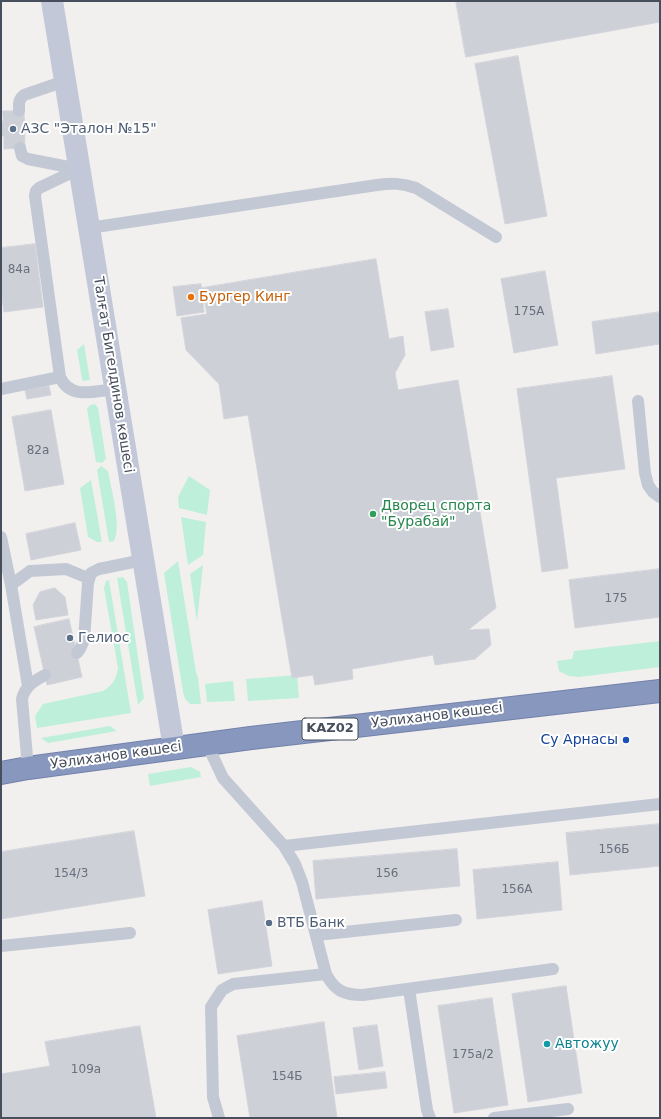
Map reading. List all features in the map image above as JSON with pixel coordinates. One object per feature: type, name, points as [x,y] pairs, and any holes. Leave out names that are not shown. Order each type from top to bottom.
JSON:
[{"type":"highway","name":"Уәлиханов көшесі","points":[[1,773],[174,748],[660,691]]},
{"type":"street","name":"Талғат Бигелдинов көшесі","points":[[52,1],[174,748]]},
{"type":"lane","points":[[19,111],[20,98],[24,95],[65,80]]},
{"type":"lane","points":[[20,148],[22,156],[28,159],[79,168]]},
{"type":"lane","points":[[79,168],[38,188],[35,196],[60,377],[63,384],[68,389],[82,393],[115,389]]},
{"type":"lane","points":[[89,228],[377,184],[404,184],[416,188],[496,237]]},
{"type":"lane","points":[[1,389],[60,377]]},
{"type":"lane","points":[[638,401],[645,473],[648,485],[653,492],[660,497]]},
{"type":"lane","points":[[1,537],[11,585],[28,686]]},
{"type":"lane","points":[[77,653],[83,645],[85,635],[88,578],[99,569],[143,560]]},
{"type":"lane","points":[[11,585],[30,571],[66,569],[88,578]]},
{"type":"lane","points":[[28,768],[22,706],[24,692],[28,686],[45,674]]},
{"type":"lane","points":[[207,744],[223,778],[284,846],[295,864],[302,882],[317,935],[326,974],[331,983],[337,989],[353,995],[553,969]]},
{"type":"lane","points":[[284,846],[660,804]]},
{"type":"lane","points":[[317,935],[456,920]]},
{"type":"lane","points":[[1,946],[130,933]]},
{"type":"lane","points":[[219,1118],[213,1097],[211,1007],[222,990],[233,984],[326,974]]},
{"type":"lane","points":[[409,988],[427,1110],[430,1118]]},
{"type":"lane","points":[[494,1118],[568,1109]]},
{"type":"green space","points":[[84,344],[90,380],[83,381],[77,350]]},
{"type":"green space","points":[[95,404],[98,408],[106,459],[102,463],[96,462],[87,409],[90,405]]},
{"type":"green space","points":[[101,466],[108,471],[116,517],[116,535],[114,541],[109,542],[97,470]]},
{"type":"green space","points":[[189,476],[210,490],[207,515],[179,508],[178,497]]},
{"type":"green space","points":[[91,480],[102,542],[97,542],[88,537],[80,488]]},
{"type":"green space","points":[[181,517],[206,522],[203,555],[188,565]]},
{"type":"green space","points":[[178,561],[198,677],[201,704],[190,704],[185,699],[183,692],[164,573]]},
{"type":"green space","points":[[203,565],[197,622],[190,574]]},
{"type":"green space","points":[[123,577],[127,582],[144,698],[138,705],[117,578]]},
{"type":"green space","points":[[109,580],[131,713],[37,728],[35,716],[43,704],[103,691],[112,684],[115,679],[118,668],[104,588],[106,581]]},
{"type":"green space","points":[[660,641],[660,667],[579,677],[569,676],[559,671],[557,661],[572,659],[574,651]]},
{"type":"green space","points":[[297,675],[299,698],[248,701],[246,679]]},
{"type":"green space","points":[[233,681],[235,701],[207,702],[205,684]]},
{"type":"green space","points":[[110,726],[117,731],[48,743],[41,738]]},
{"type":"green space","points":[[191,767],[200,772],[201,777],[150,786],[148,774]]},
{"type":"building","points":[[456,1],[660,1],[660,22],[466,57]]},
{"type":"building","points":[[518,56],[547,216],[505,224],[475,64]]},
{"type":"building","name":"АЗС \"Эталон №15\"","points":[[3,111],[24,111],[25,148],[4,149],[4,136],[1,136]]},
{"type":"building","points":[[35,244],[43,307],[4,312],[1,292],[1,248]]},
{"type":"building","name":"Дворец спорта \"Бурабай\"","points":[[376,259],[389,339],[403,336],[405,355],[395,373],[398,390],[458,380],[496,608],[468,630],[489,629],[491,645],[475,659],[435,665],[433,655],[352,669],[353,679],[315,685],[313,675],[292,678],[248,415],[224,419],[219,384],[186,350],[181,318],[207,314],[202,288]]},
{"type":"building","points":[[545,271],[558,345],[514,353],[501,279]]},
{"type":"building","points":[[201,284],[204,312],[177,316],[173,287]]},
{"type":"building","points":[[448,309],[454,347],[431,351],[425,312]]},
{"type":"building","points":[[660,312],[660,344],[596,354],[592,322]]},
{"type":"building","points":[[612,376],[625,469],[556,478],[568,568],[542,572],[517,389]]},
{"type":"building","points":[[49,386],[51,395],[27,399],[25,390]]},
{"type":"building","points":[[51,410],[64,484],[25,491],[12,417]]},
{"type":"building","points":[[75,523],[81,550],[31,560],[26,534]]},
{"type":"building","points":[[660,569],[660,617],[575,628],[569,580]]},
{"type":"building","points":[[55,588],[65,597],[68,615],[36,620],[33,605],[40,592]]},
{"type":"building","points":[[69,619],[82,677],[47,685],[34,627]]},
{"type":"building","points":[[660,824],[660,866],[570,875],[566,833]]},
{"type":"building","points":[[134,831],[145,896],[1,919],[1,852]]},
{"type":"building","points":[[457,849],[460,886],[316,899],[313,861]]},
{"type":"building","points":[[558,862],[562,910],[477,919],[473,870]]},
{"type":"building","points":[[262,901],[272,966],[218,974],[208,910]]},
{"type":"building","name":"Автожуу","points":[[566,986],[582,1093],[528,1102],[512,994]]},
{"type":"building","points":[[492,998],[508,1105],[454,1113],[438,1006]]},
{"type":"building","points":[[324,1022],[337,1118],[250,1118],[237,1036]]},
{"type":"building","points":[[377,1025],[383,1066],[359,1070],[353,1028]]},
{"type":"building","points":[[140,1026],[156,1118],[1,1118],[1,1074],[50,1066],[45,1042]]},
{"type":"building","points":[[385,1072],[387,1088],[336,1094],[334,1077]]},
{"type":"place","name":"АЗС \"Эталон №15\"","points":[[13,129]]},
{"type":"place","name":"Бургер Кинг","points":[[191,297]]},
{"type":"place","name":"Дворец спорта \"Бурабай\"","points":[[373,514]]},
{"type":"place","name":"Гелиос","points":[[70,638]]},
{"type":"place","name":"Су Арнасы","points":[[626,740]]},
{"type":"place","name":"ВТБ Банк","points":[[269,923]]},
{"type":"place","name":"Автожуу","points":[[547,1044]]}]
